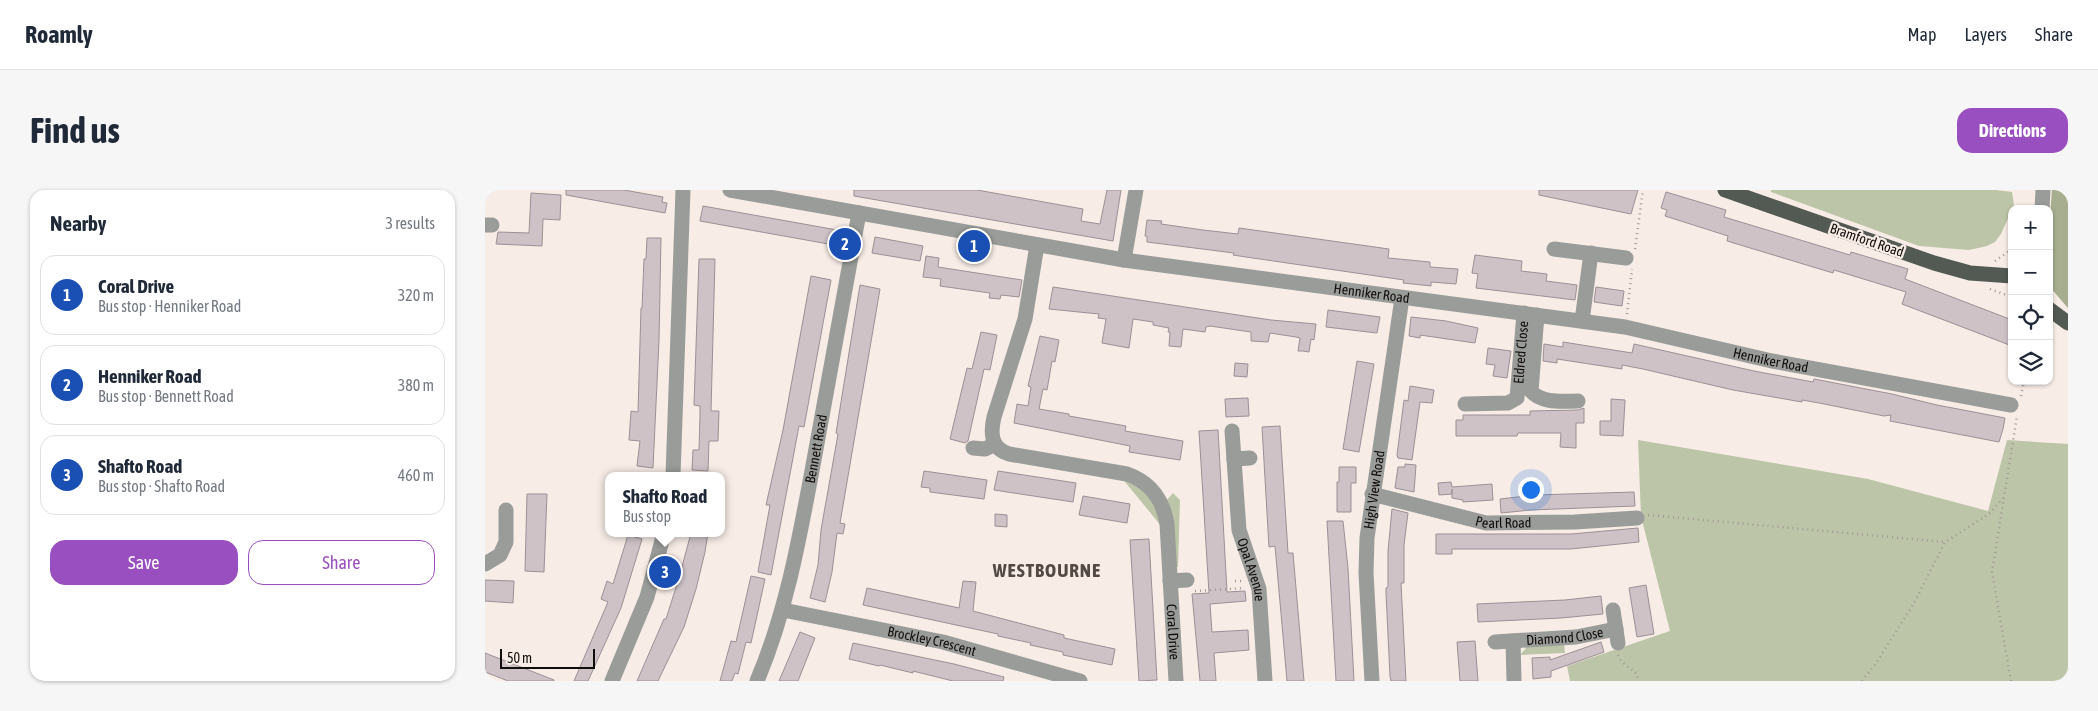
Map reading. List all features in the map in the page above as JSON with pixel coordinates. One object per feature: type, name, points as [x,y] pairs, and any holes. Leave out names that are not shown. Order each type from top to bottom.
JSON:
[{"type":"main road","name":"Bramford Road","points":[[1725,190],[1934,263],[1970,273],[2008,276]]},
{"type":"main road","points":[[2053,312],[2068,323]]},
{"type":"street","points":[[673,472],[683,190]]},
{"type":"street","name":"Henniker Road","points":[[730,190],[1124,260],[1635,329],[1772,361],[2017,405]]},
{"type":"street","points":[[1124,260],[1136,190]]},
{"type":"street","points":[[2042,205],[2043,190]]},
{"type":"street","name":"Bennett Road","points":[[757,681],[783,610],[804,515],[859,213]]},
{"type":"street","points":[[973,448],[985,449],[995,444],[992,431],[994,417],[1025,319],[1037,245]]},
{"type":"street","points":[[1554,249],[1626,258]]},
{"type":"street","points":[[1582,321],[1591,254]]},
{"type":"street","name":"High View Road","points":[[1371,681],[1365,555],[1372,494],[1402,298]]},
{"type":"street","points":[[1530,314],[1531,391],[1547,399],[1578,401]]},
{"type":"street","name":"Eldred Close","points":[[1465,404],[1508,403],[1517,398],[1530,314]]},
{"type":"street","name":"Opal Avenue","points":[[1233,431],[1240,536],[1259,593],[1265,681]]},
{"type":"street","name":"Coral Drive","points":[[995,444],[1003,452],[1009,454],[1134,476],[1143,482],[1159,499],[1166,518],[1176,681]]},
{"type":"street","points":[[1234,459],[1250,458]]},
{"type":"street","name":"Pearl Road","points":[[1372,494],[1486,523],[1575,522],[1637,518]]},
{"type":"street","points":[[485,564],[500,555],[506,542],[506,510]]},
{"type":"street","points":[[612,681],[647,597],[663,537]]},
{"type":"street","points":[[1170,581],[1188,586]]},
{"type":"street","name":"Brockley Crescent","points":[[783,610],[943,642],[1080,681]]},
{"type":"street","name":"Diamond Close","points":[[1495,642],[1576,637],[1617,641],[1613,610]]},
{"type":"street","name":"Diamond Close","points":[[1513,641],[1514,681]]},
{"type":"path","points":[[2011,681],[1992,572],[2017,405],[2023,385]]},
{"type":"path","points":[[1862,681],[1877,662],[1914,603],[1945,542],[1989,514],[2003,497]]},
{"type":"path","points":[[1637,518],[1647,515],[1680,517],[1945,542]]},
{"type":"path","points":[[1188,586],[1251,587]]},
{"type":"path","points":[[1617,641],[1621,661],[1637,674],[1638,681]]},
{"type":"green space","points":[[1771,190],[1996,190],[2012,192],[2014,205],[2008,205],[2008,218],[1995,242],[1969,250],[1919,246],[1771,192]]},
{"type":"green space","points":[[2052,190],[2068,190],[2068,308],[2053,291],[2053,205],[2051,205]]},
{"type":"green space","points":[[1638,440],[1868,479],[1988,511],[2007,440],[2068,444],[2068,681],[1570,681],[1567,666],[1670,631],[1641,516]]},
{"type":"green space","points":[[1121,477],[1137,485],[1148,496],[1162,527]]},
{"type":"green space","points":[[1173,493],[1180,500],[1178,567],[1174,567],[1166,501]]},
{"type":"green space","points":[[1564,643],[1565,653],[1520,655],[1527,647]]},
{"type":"building","points":[[566,190],[624,190],[663,197],[662,202],[667,203],[665,213],[566,195]]},
{"type":"building","points":[[854,190],[977,190],[1083,209],[1081,221],[1100,224],[1107,190],[1121,190],[1113,241],[854,196]]},
{"type":"building","points":[[1539,190],[1638,190],[1631,214],[1539,195]]},
{"type":"building","points":[[1666,192],[1726,210],[1724,217],[1850,255],[1851,252],[1908,269],[1905,279],[2008,318],[2008,344],[1902,304],[1906,292],[1834,270],[1833,273],[1727,241],[1728,236],[1665,216],[1667,210],[1661,208]]},
{"type":"building","points":[[531,193],[561,195],[560,220],[543,219],[542,246],[496,244],[498,232],[529,233]]},
{"type":"building","points":[[703,206],[837,230],[834,245],[700,221]]},
{"type":"building","points":[[1147,220],[1162,221],[1161,224],[1203,230],[1238,234],[1239,228],[1389,249],[1388,258],[1430,262],[1430,267],[1458,269],[1456,284],[1431,282],[1431,286],[1403,283],[1404,280],[1233,255],[1234,253],[1147,242],[1147,236],[1145,236]]},
{"type":"building","points":[[875,237],[923,246],[920,261],[872,253]]},
{"type":"building","points":[[647,238],[661,238],[659,340],[653,468],[637,466],[640,441],[629,440],[631,411],[638,412],[641,308]]},
{"type":"building","points":[[1475,255],[1522,261],[1521,271],[1547,274],[1546,281],[1577,285],[1575,300],[1476,288],[1478,274],[1472,273]]},
{"type":"building","points":[[926,256],[939,258],[938,267],[1022,280],[1019,297],[1001,295],[1000,299],[989,298],[990,293],[940,286],[941,279],[923,277]]},
{"type":"building","points":[[699,259],[715,259],[711,411],[719,411],[718,441],[709,441],[708,471],[692,470],[693,450],[699,450],[700,406],[694,405]]},
{"type":"building","points":[[811,276],[831,280],[804,427],[799,426],[771,575],[758,572],[770,505],[766,505],[783,430]]},
{"type":"building","points":[[860,285],[880,289],[840,523],[845,524],[843,534],[837,533],[832,572],[825,602],[810,598],[818,565],[821,530],[838,434],[836,433]]},
{"type":"building","points":[[1053,287],[1271,320],[1316,324],[1314,340],[1311,339],[1309,352],[1298,351],[1300,338],[1270,333],[1268,342],[1251,341],[1251,332],[1210,326],[1206,327],[1205,332],[1183,329],[1181,347],[1169,346],[1169,328],[1153,325],[1153,322],[1133,319],[1129,348],[1102,343],[1106,319],[1098,318],[1099,314],[1049,309]]},
{"type":"building","points":[[1596,287],[1624,291],[1622,306],[1594,302]]},
{"type":"building","points":[[1328,310],[1380,317],[1377,333],[1326,327]]},
{"type":"building","points":[[1411,317],[1446,321],[1478,328],[1475,343],[1420,335],[1420,338],[1409,336]]},
{"type":"building","points":[[981,332],[997,335],[990,370],[984,369],[968,441],[965,443],[950,439],[967,368],[972,369]]},
{"type":"building","points":[[1040,336],[1059,340],[1055,362],[1052,361],[1047,390],[1043,389],[1039,409],[1126,426],[1125,431],[1183,441],[1180,460],[1129,452],[1130,446],[1014,423],[1017,404],[1028,406],[1031,387],[1028,386]]},
{"type":"building","points":[[1563,342],[1632,353],[1634,344],[1754,371],[1813,382],[1814,379],[1892,394],[2005,418],[2003,429],[1999,442],[1890,421],[1891,415],[1884,416],[1802,400],[1802,402],[1733,390],[1622,365],[1622,369],[1557,359],[1557,363],[1543,361],[1544,344],[1563,347]]},
{"type":"building","points":[[1488,348],[1511,351],[1507,378],[1493,376],[1495,365],[1486,364]]},
{"type":"building","points":[[1357,361],[1374,364],[1359,452],[1343,449]]},
{"type":"building","points":[[1235,363],[1248,364],[1247,377],[1234,376]]},
{"type":"building","points":[[1410,386],[1434,390],[1432,403],[1420,402],[1412,460],[1398,458],[1397,455],[1404,400],[1408,401]]},
{"type":"building","points":[[1248,398],[1249,416],[1226,417],[1225,399]]},
{"type":"building","points":[[1611,399],[1625,400],[1623,436],[1600,435],[1600,421],[1611,421]]},
{"type":"building","points":[[1584,408],[1584,423],[1576,423],[1576,448],[1560,447],[1561,433],[1518,433],[1517,436],[1456,436],[1456,420],[1463,420],[1463,415],[1530,415],[1530,411],[1578,410]]},
{"type":"building","points":[[1280,426],[1288,553],[1293,553],[1304,681],[1287,681],[1275,546],[1269,547],[1262,427]]},
{"type":"building","points":[[1218,430],[1227,592],[1245,591],[1246,601],[1210,604],[1212,632],[1248,630],[1249,650],[1214,653],[1216,681],[1200,681],[1192,594],[1209,593],[1199,431]]},
{"type":"building","points":[[1405,464],[1416,465],[1414,492],[1395,488],[1398,467],[1405,467]]},
{"type":"building","points":[[1339,467],[1356,467],[1356,483],[1351,483],[1351,512],[1337,512]]},
{"type":"building","points":[[924,471],[987,480],[984,499],[930,492],[930,488],[921,487]]},
{"type":"building","points":[[998,471],[1076,483],[1073,502],[994,490]]},
{"type":"building","points":[[1451,482],[1452,487],[1492,484],[1493,500],[1463,502],[1463,500],[1452,498],[1452,494],[1439,495],[1438,483]]},
{"type":"building","points":[[1634,492],[1635,506],[1501,513],[1500,499],[1535,495]]},
{"type":"building","points":[[527,494],[547,494],[544,572],[525,571]]},
{"type":"building","points":[[1083,496],[1130,504],[1127,523],[1079,515]]},
{"type":"building","points":[[1392,509],[1408,513],[1404,545],[1404,583],[1401,583],[1406,681],[1391,681],[1390,676],[1386,588],[1388,587],[1388,551]]},
{"type":"building","points":[[995,514],[1007,515],[1007,527],[995,526]]},
{"type":"building","points":[[1327,521],[1343,521],[1348,568],[1354,681],[1336,681]]},
{"type":"building","points":[[1638,528],[1639,542],[1571,549],[1452,549],[1452,554],[1436,554],[1436,534],[1571,534]]},
{"type":"building","points":[[627,537],[642,539],[621,608],[588,681],[574,681],[608,602],[601,599],[607,581],[613,584]]},
{"type":"building","points":[[690,537],[707,537],[696,589],[684,627],[658,681],[637,681],[664,619],[666,619]]},
{"type":"building","points":[[1149,539],[1157,680],[1139,681],[1130,540]]},
{"type":"building","points":[[751,576],[765,579],[751,643],[746,642],[738,674],[735,673],[732,681],[720,681],[731,641],[736,642]]},
{"type":"building","points":[[485,580],[514,581],[513,603],[485,601]]},
{"type":"building","points":[[963,581],[976,582],[973,611],[1064,635],[1064,638],[1115,649],[1112,665],[1063,655],[1063,652],[1030,645],[1031,643],[998,636],[998,634],[863,605],[867,588],[959,608]]},
{"type":"building","points":[[1646,585],[1654,634],[1637,637],[1629,588]]},
{"type":"building","points":[[1601,596],[1603,614],[1478,622],[1477,604],[1565,600]]},
{"type":"building","points":[[800,632],[815,638],[798,681],[779,681]]},
{"type":"building","points":[[1475,641],[1478,681],[1460,681],[1457,642]]},
{"type":"building","points":[[1601,642],[1604,652],[1551,671],[1551,677],[1533,679],[1532,658],[1550,657],[1550,660]]},
{"type":"building","points":[[853,643],[954,664],[1004,677],[1003,681],[953,681],[913,671],[913,673],[879,666],[849,659]]},
{"type":"building","points":[[485,653],[554,681],[508,681],[485,672]]},
{"type":"place","name":"Henniker Road","points":[[845,244]]},
{"type":"place","name":"Coral Drive","points":[[974,246]]},
{"type":"place","name":"Shafto Road","points":[[665,572]]},
{"type":"district","name":"WESTBOURNE","points":[[1047,570]]}]
